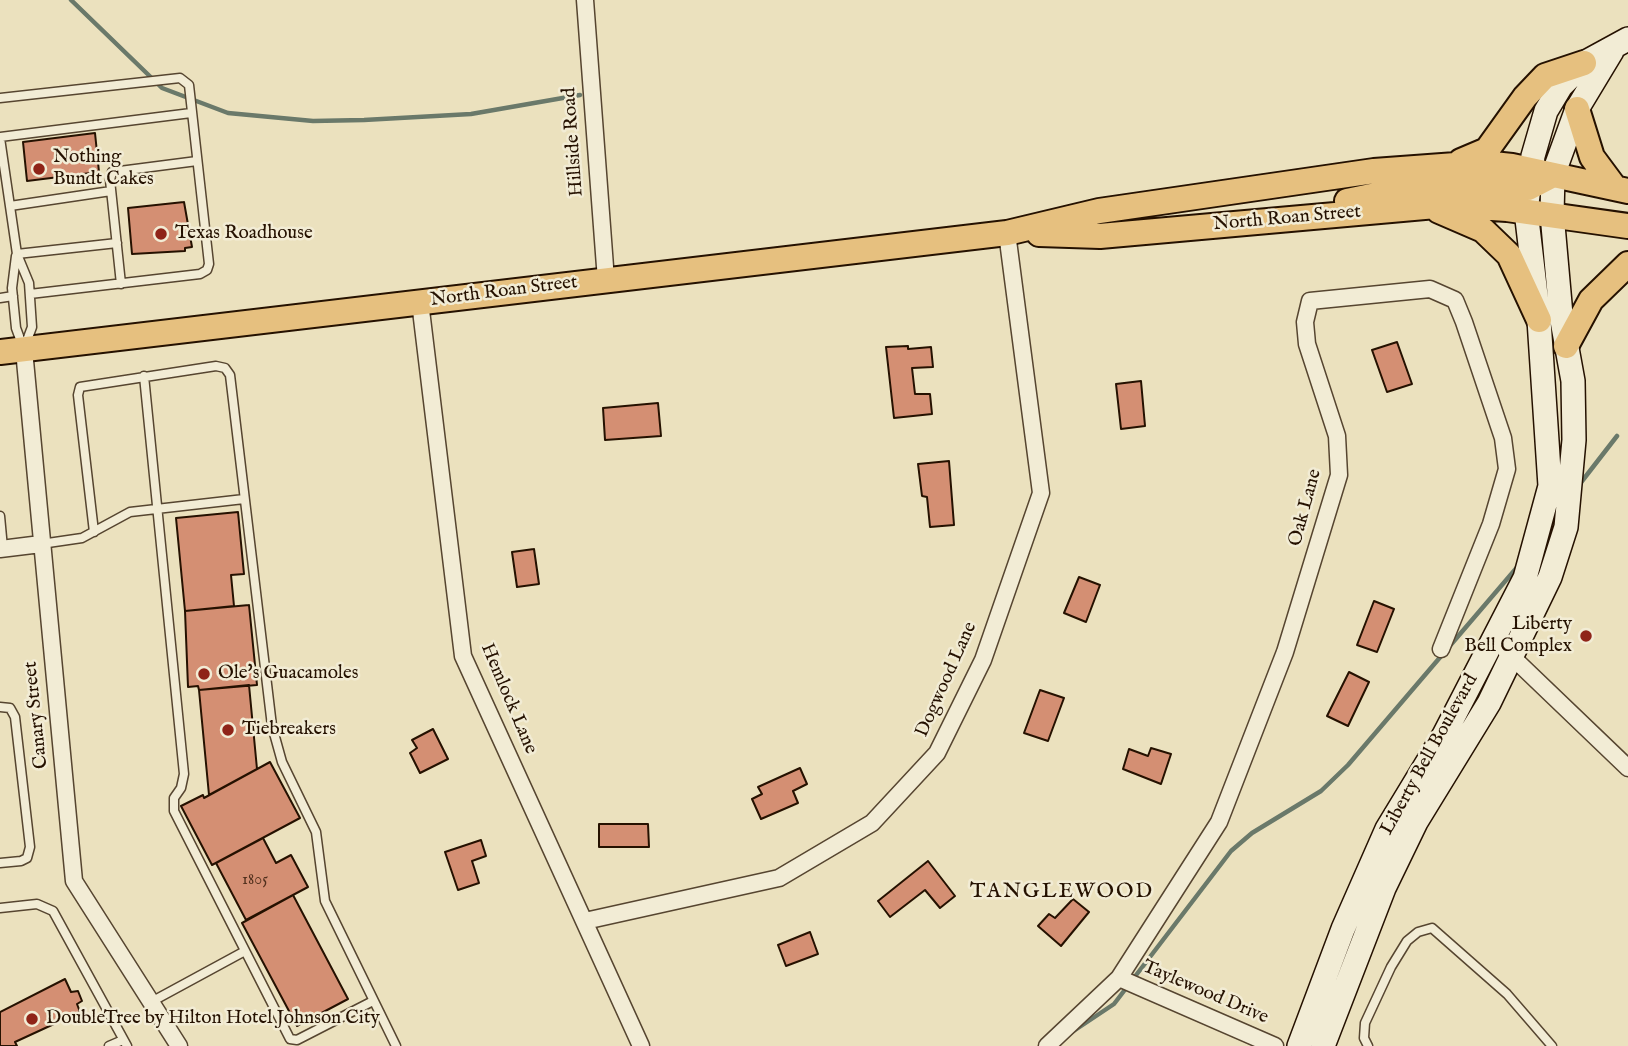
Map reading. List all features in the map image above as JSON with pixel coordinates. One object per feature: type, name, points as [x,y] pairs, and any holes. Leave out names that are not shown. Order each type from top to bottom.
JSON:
[{"type":"main road","points":[[1454,163],[1487,150],[1525,97],[1545,76],[1584,63]]},
{"type":"main road","points":[[1577,109],[1592,157],[1622,189]]},
{"type":"main road","name":"North Roan Street","points":[[12,351],[1007,233],[1099,211],[1374,171],[1454,163],[1535,186]]},
{"type":"main road","points":[[1304,218],[1345,201],[1410,188],[1476,185],[1622,189]]},
{"type":"main road","name":"North Roan Street","points":[[1007,233],[1100,236],[1432,208],[1457,205],[1535,186]]},
{"type":"main road","points":[[1535,186],[1552,214],[1628,226]]},
{"type":"main road","points":[[1432,208],[1466,220],[1496,241],[1509,255],[1539,320]]},
{"type":"main road","points":[[1566,346],[1591,300],[1628,264]]},
{"type":"street","name":"Hillside Road","points":[[585,0],[606,280]]},
{"type":"street","points":[[1552,214],[1535,186],[1546,111],[1561,86],[1584,63],[1621,43]]},
{"type":"street","points":[[1535,186],[1577,109],[1621,43]]},
{"type":"street","name":"Liberty Bell Boulevard","points":[[1323,1046],[1384,888],[1410,811],[1444,735],[1525,578],[1550,486],[1539,320],[1535,186]]},
{"type":"street","name":"Liberty Bell Boulevard","points":[[1299,1046],[1343,929],[1387,829],[1410,811],[1489,704],[1546,586],[1566,527],[1574,440],[1573,381],[1566,346],[1552,214]]},
{"type":"street","name":"Dogwood Lane","points":[[585,921],[779,878],[872,822],[937,753],[983,660],[1041,494],[1007,233]]},
{"type":"street","name":"Oak Lane","points":[[1047,1046],[1119,978],[1219,822],[1285,652],[1339,475],[1336,436],[1307,344],[1305,322],[1310,301],[1430,289],[1455,300],[1464,322],[1503,438],[1507,469],[1492,524],[1441,649]]},
{"type":"street","name":"Hemlock Lane","points":[[420,302],[463,656],[641,1046]]},
{"type":"street","name":"Canary Street","points":[[12,351],[41,544],[74,881],[179,1046]]},
{"type":"street","points":[[1,549],[41,544]]},
{"type":"street","points":[[1492,642],[1512,654],[1628,768]]},
{"type":"street","name":"Taylewood Drive","points":[[1119,978],[1275,1046]]},
{"type":"lane","points":[[0,98],[180,78],[188,82],[209,264],[207,270],[200,274],[30,295]]},
{"type":"lane","points":[[12,351],[16,328],[13,296],[17,254],[3,174],[0,138],[191,113]]},
{"type":"lane","points":[[121,284],[110,175],[114,171],[197,161]]},
{"type":"lane","points":[[10,206],[111,191]]},
{"type":"lane","points":[[17,254],[117,243]]},
{"type":"lane","points":[[12,351],[32,327],[29,283],[17,254]]},
{"type":"lane","points":[[0,298],[13,296]]},
{"type":"lane","points":[[94,532],[79,389],[84,385],[216,366],[229,372],[262,664],[274,737],[282,762],[316,832],[325,901],[396,1046]]},
{"type":"lane","points":[[144,376],[155,508],[184,774],[181,788],[174,797],[174,811],[293,1040],[373,1001]]},
{"type":"lane","points":[[41,544],[82,538],[125,513],[244,499]]},
{"type":"lane","points":[[0,516],[1,549]]},
{"type":"lane","points":[[0,707],[10,708],[15,716],[30,847],[27,858],[0,863]]},
{"type":"lane","points":[[0,908],[37,904],[54,911],[125,1043],[109,1046]]},
{"type":"lane","points":[[1368,1046],[1365,1023],[1391,967],[1408,941],[1418,932],[1432,928],[1507,994],[1552,1046]]},
{"type":"lane","points":[[151,1002],[245,951]]},
{"type":"building","points":[[95,133],[99,172],[27,181],[23,142]]},
{"type":"building","name":"Texas Roadhouse","points":[[184,202],[192,247],[185,248],[185,251],[132,254],[128,208]]},
{"type":"building","points":[[1397,342],[1412,384],[1387,392],[1372,350]]},
{"type":"building","points":[[908,346],[908,349],[931,347],[933,367],[912,368],[915,394],[930,394],[932,414],[894,418],[886,347]]},
{"type":"building","points":[[1141,381],[1145,426],[1121,429],[1116,384]]},
{"type":"building","points":[[658,403],[661,436],[605,440],[603,408]]},
{"type":"building","points":[[949,461],[954,525],[930,527],[927,497],[922,496],[918,464]]},
{"type":"building","points":[[238,512],[244,574],[231,575],[234,606],[185,611],[176,518]]},
{"type":"building","points":[[534,549],[539,584],[517,587],[512,552]]},
{"type":"building","points":[[1079,577],[1100,585],[1086,622],[1064,613]]},
{"type":"building","points":[[1374,601],[1394,609],[1377,652],[1357,645]]},
{"type":"building","points":[[249,605],[257,685],[199,690],[198,686],[188,687],[185,611]]},
{"type":"building","points":[[1349,672],[1369,682],[1348,726],[1327,716]]},
{"type":"building","name":"Tiebreakers","points":[[249,685],[257,769],[209,795],[199,690]]},
{"type":"building","points":[[1040,690],[1064,698],[1048,741],[1024,733]]},
{"type":"building","points":[[433,729],[448,759],[420,773],[410,753],[417,748],[412,740]]},
{"type":"building","points":[[1151,748],[1171,754],[1161,784],[1123,769],[1129,749],[1148,756]]},
{"type":"building","points":[[270,762],[300,818],[212,865],[181,806],[203,795],[204,798]]},
{"type":"building","points":[[800,768],[807,784],[793,791],[798,803],[761,819],[752,799],[762,794],[758,787]]},
{"type":"building","points":[[599,824],[648,824],[649,847],[599,847]]},
{"type":"building","points":[[263,838],[276,863],[291,855],[308,887],[246,920],[216,863]]},
{"type":"building","points":[[481,840],[486,856],[472,861],[479,883],[458,890],[445,852]]},
{"type":"building","points":[[928,861],[955,896],[940,908],[925,890],[890,917],[878,901]]},
{"type":"building","points":[[293,895],[348,999],[297,1026],[242,923]]},
{"type":"building","points":[[1073,899],[1089,912],[1061,946],[1038,926],[1049,914],[1055,918]]},
{"type":"building","points":[[810,932],[818,954],[786,966],[778,945]]},
{"type":"building","name":"DoubleTree by Hilton Hotel Johnson City","points":[[65,979],[71,992],[78,991],[82,1001],[77,1004],[80,1012],[15,1042],[17,1046],[0,1046],[0,1012]]},
{"type":"waterway","points":[[71,0],[162,88],[228,113],[313,121],[364,120],[471,114],[580,95]]},
{"type":"waterway","points":[[1579,485],[1617,436]]},
{"type":"waterway","points":[[1072,1032],[1114,1004],[1231,851],[1252,833],[1321,791],[1348,765],[1519,565]]},
{"type":"place","name":"Nothing Bundt Cakes","points":[[39,169]]},
{"type":"place","name":"Texas Roadhouse","points":[[161,234]]},
{"type":"place","name":"Liberty Bell Complex","points":[[1586,636]]},
{"type":"place","name":"Ole's Guacamoles","points":[[204,674]]},
{"type":"place","name":"Tiebreakers","points":[[228,730]]},
{"type":"place","name":"DoubleTree by Hilton Hotel Johnson City","points":[[32,1019]]},
{"type":"district","name":"TANGLEWOOD","points":[[1062,893]]}]
